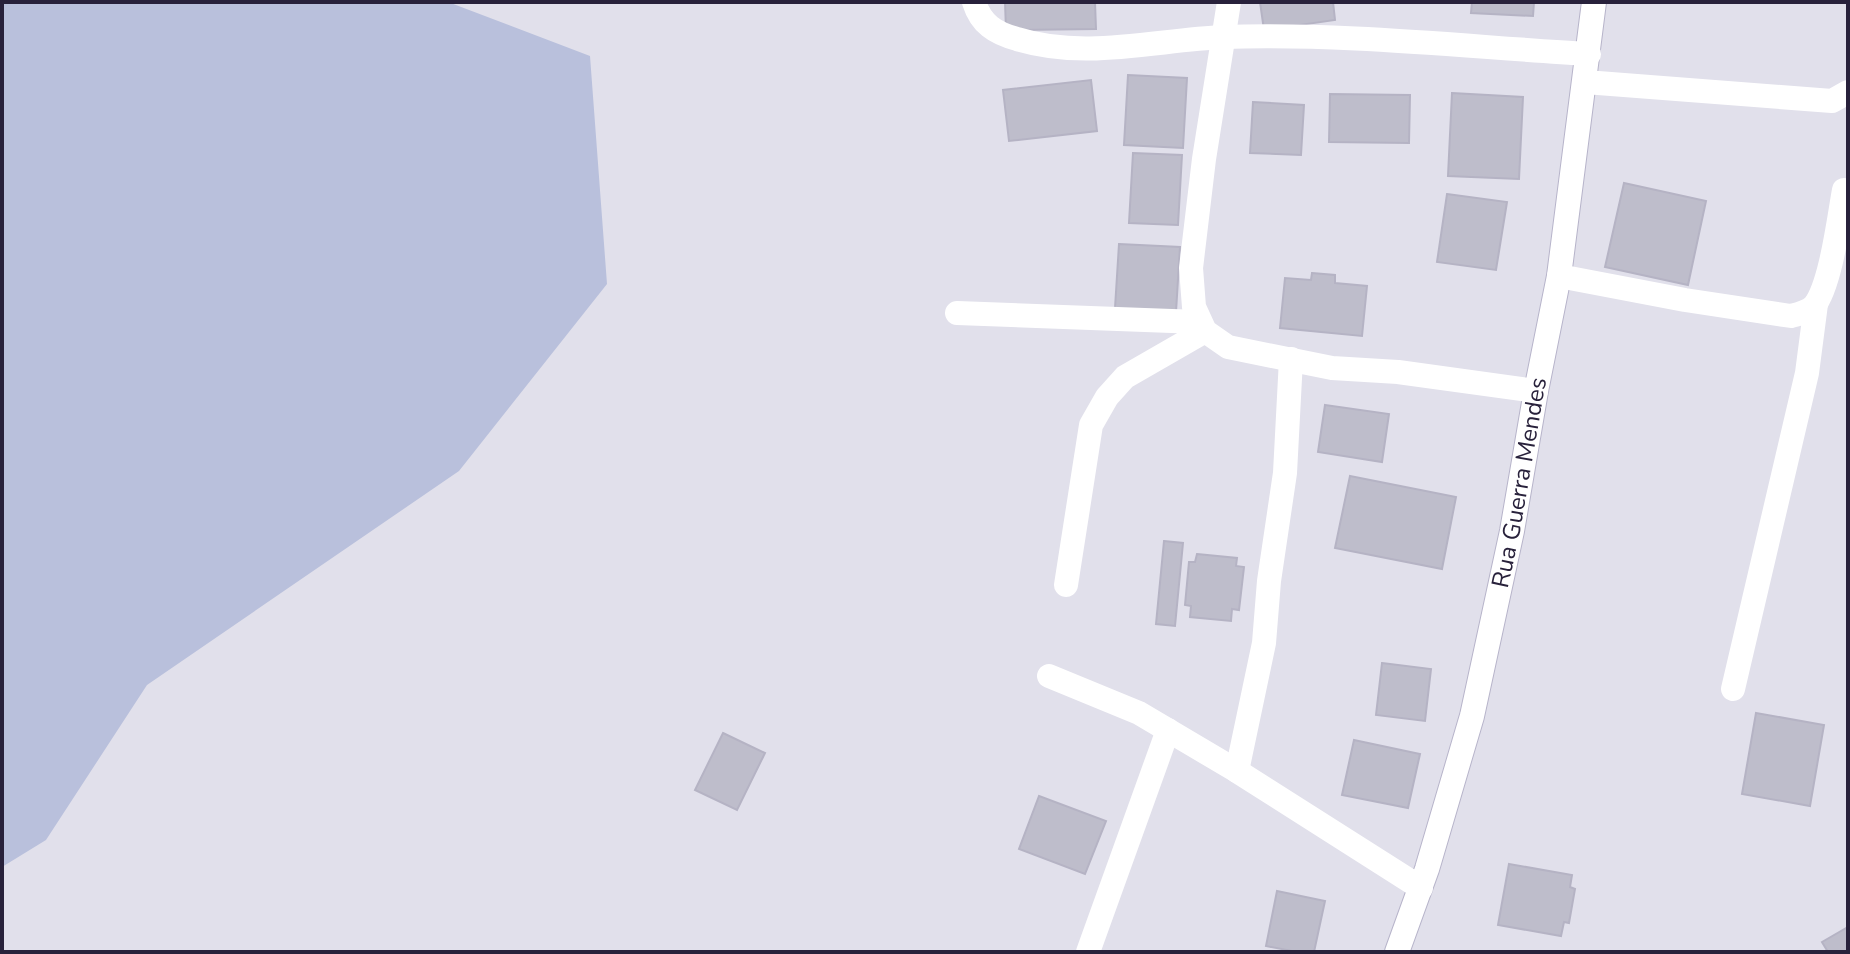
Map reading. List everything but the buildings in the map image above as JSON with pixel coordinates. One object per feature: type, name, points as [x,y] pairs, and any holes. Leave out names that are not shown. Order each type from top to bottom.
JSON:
[{"type":"street","points":[[974,2],[981,21],[1017,39],[1092,49],[1223,37],[1314,38],[1589,54]]},
{"type":"street","points":[[1229,2],[1191,268],[1194,307],[1202,326],[1228,347],[1332,368],[1398,372],[1536,391]]},
{"type":"street","name":"Rua Guerra Mendes","points":[[1397,952],[1421,888],[1472,716],[1512,531],[1559,276],[1594,2]]},
{"type":"street","points":[[1585,82],[1832,101],[1848,92]]},
{"type":"street","points":[[1733,689],[1807,373],[1816,304],[1828,269],[1844,190]]},
{"type":"street","points":[[1559,276],[1791,316],[1816,304]]},
{"type":"street","points":[[957,313],[1202,326]]},
{"type":"street","points":[[1066,585],[1091,425],[1107,397],[1125,377],[1202,326]]},
{"type":"street","points":[[1237,771],[1264,643],[1269,581],[1285,473],[1291,359]]},
{"type":"street","points":[[1049,676],[1139,713],[1421,888]]},
{"type":"street","points":[[1088,952],[1168,730]]},
{"type":"shaded area","points":[[2,2],[448,2],[590,56],[607,284],[459,471],[147,685],[46,840],[2,867]]}]
